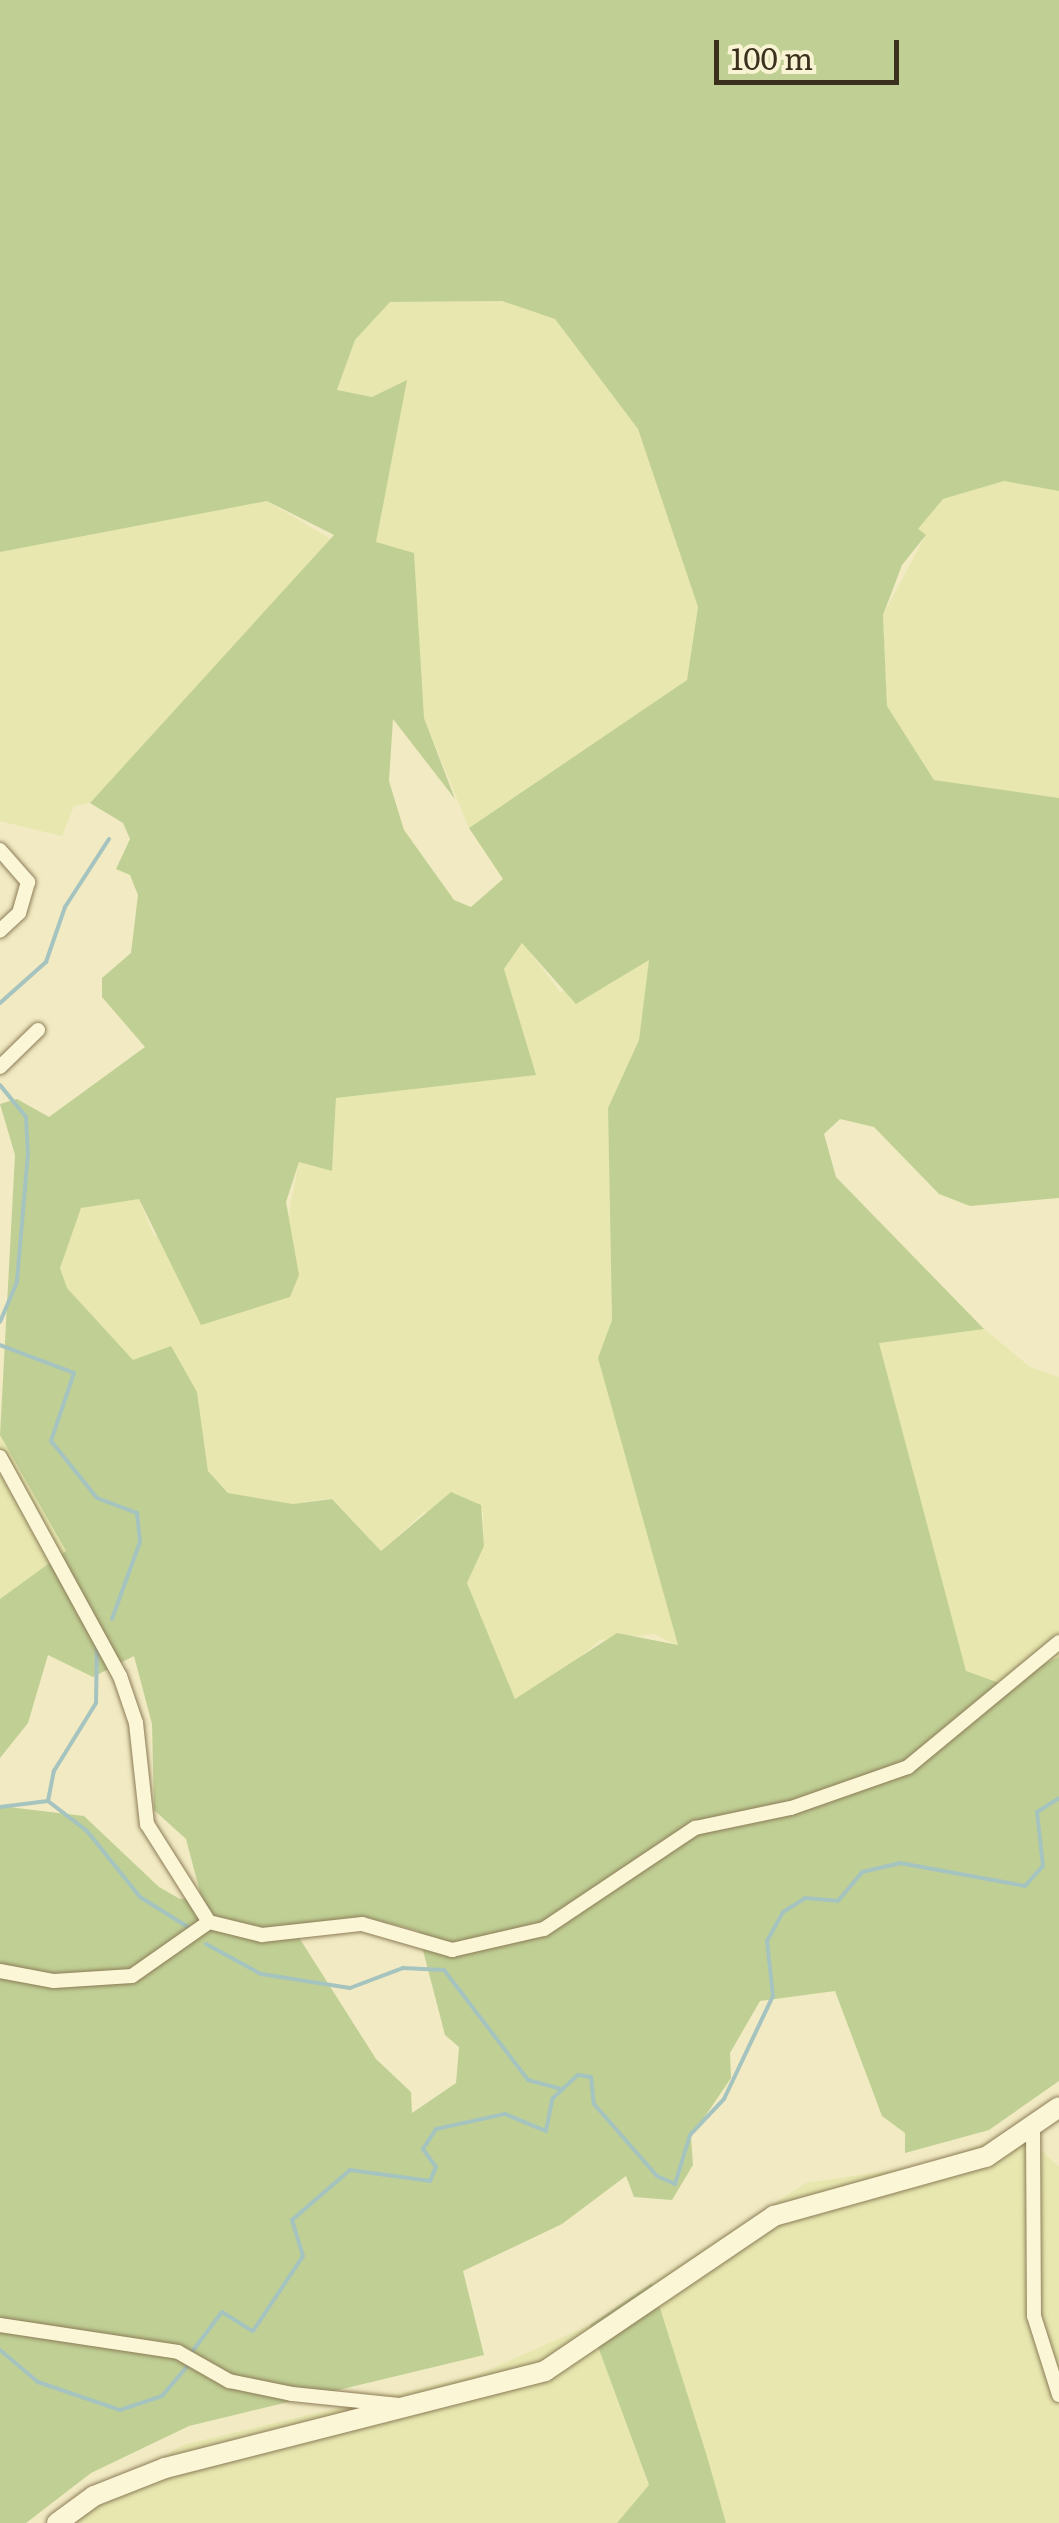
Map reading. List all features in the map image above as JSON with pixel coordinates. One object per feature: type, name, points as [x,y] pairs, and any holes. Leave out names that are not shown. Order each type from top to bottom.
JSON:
[{"type":"main road","points":[[57,2523],[94,2496],[165,2468],[545,2371],[802,2202],[950,2170],[1033,2129],[1059,2107]]},
{"type":"street","points":[[0,850],[18,860],[28,882],[19,913],[0,930]]},
{"type":"street","points":[[0,1067],[38,1030]]},
{"type":"street","points":[[0,1456],[120,1676],[136,1723],[143,1814],[209,1922]]},
{"type":"street","points":[[0,1971],[54,1982],[132,1976],[209,1922],[281,1936],[362,1924],[452,1950],[544,1929],[695,1828],[791,1808],[908,1767],[1059,1642]]},
{"type":"street","points":[[1033,2129],[1032,2298],[1059,2396]]},
{"type":"street","points":[[0,2325],[178,2352],[229,2381],[410,2406]]},
{"type":"green space","points":[[0,0],[1059,0],[1059,491],[1004,481],[943,499],[918,529],[926,535],[902,565],[883,615],[887,706],[934,780],[1059,798],[1059,1198],[970,1206],[939,1194],[874,1127],[840,1119],[824,1134],[836,1177],[984,1329],[879,1343],[966,1671],[1002,1684],[1059,1657],[1059,2081],[989,2130],[905,2153],[905,2133],[882,2116],[835,1991],[760,2001],[730,2053],[731,2078],[691,2137],[693,2165],[672,2200],[634,2197],[626,2176],[562,2224],[463,2271],[484,2355],[189,2426],[91,2473],[26,2523],[0,2523],[0,1806],[84,1816],[159,1887],[180,1899],[201,1896],[186,1839],[154,1810],[152,1724],[134,1656],[93,1677],[48,1655],[28,1723],[0,1758],[0,1599],[66,1551],[0,1435],[15,1155],[0,1104],[17,1099],[49,1117],[145,1047],[102,997],[102,978],[131,953],[138,895],[130,875],[116,869],[130,839],[123,823],[90,803],[334,535],[267,501],[0,552]],"holes":[[[502,301],[555,319],[638,429],[698,607],[687,680],[469,828],[503,879],[471,907],[454,900],[404,830],[389,781],[393,719],[455,799],[424,718],[414,553],[376,542],[407,380],[372,397],[337,390],[355,340],[390,302]],[[522,943],[576,1004],[649,960],[639,1040],[608,1108],[612,1320],[598,1358],[678,1645],[617,1633],[515,1699],[467,1583],[484,1546],[481,1505],[451,1492],[381,1551],[332,1499],[293,1504],[228,1493],[208,1471],[197,1392],[171,1346],[133,1360],[67,1288],[60,1268],[81,1208],[139,1199],[201,1325],[290,1297],[299,1275],[286,1202],[299,1162],[332,1171],[336,1098],[536,1075],[504,969]],[[365,1917],[418,1931],[445,2035],[459,2047],[456,2083],[412,2113],[411,2092],[376,2059],[298,1936]]]},
{"type":"green space","points":[[502,301],[555,319],[638,429],[698,607],[687,680],[469,828],[424,718],[413,641],[376,542],[405,381],[372,397],[337,391],[355,340],[390,302]]},
{"type":"green space","points":[[1004,481],[1059,491],[1059,798],[934,780],[887,706],[883,615],[926,535],[917,529],[943,499]]},
{"type":"green space","points":[[267,501],[332,540],[90,803],[74,806],[62,836],[0,821],[0,552]]},
{"type":"green space","points":[[523,943],[560,992],[650,959],[639,1040],[608,1108],[612,1320],[599,1358],[679,1646],[654,1634],[600,1640],[538,1692],[515,1699],[467,1583],[484,1546],[483,1512],[424,1512],[381,1551],[332,1498],[293,1504],[229,1493],[208,1471],[197,1392],[171,1347],[133,1360],[67,1288],[60,1268],[74,1213],[90,1204],[139,1199],[154,1236],[287,1224],[299,1161],[332,1171],[336,1098],[535,1075],[504,969]]},
{"type":"green space","points":[[984,1329],[1030,1367],[1059,1377],[1059,1657],[990,1686],[965,1671],[879,1342]]},
{"type":"green space","points":[[0,1435],[67,1551],[0,1599]]},
{"type":"green space","points":[[1020,2131],[1059,2167],[1059,2523],[726,2523],[652,2283],[806,2183],[922,2166]]},
{"type":"green space","points":[[652,2283],[726,2523],[617,2523],[649,2485],[590,2325]]},
{"type":"green space","points":[[590,2325],[649,2486],[617,2523],[48,2523],[183,2445],[477,2375]]},
{"type":"waterway","points":[[0,1003],[46,962],[65,907],[109,839]]},
{"type":"waterway","points":[[0,1085],[26,1117],[28,1153],[17,1282],[0,1322]]},
{"type":"waterway","points":[[0,1345],[74,1373],[51,1441],[97,1498],[137,1513],[140,1542],[112,1619]]},
{"type":"waterway","points":[[48,1801],[54,1771],[96,1703],[97,1646]]},
{"type":"waterway","points":[[191,2353],[222,2312],[253,2331],[303,2256],[292,2220],[350,2170],[430,2181],[436,2167],[423,2149],[436,2129],[505,2114],[546,2131],[552,2099],[578,2075],[591,2077],[594,2104],[657,2176],[675,2184],[690,2135],[724,2099],[773,1996],[767,1941],[783,1912],[805,1898],[838,1901],[862,1872],[900,1863],[1025,1886],[1043,1866],[1037,1812],[1059,1798]]},
{"type":"waterway","points":[[0,1807],[48,1801],[87,1831],[140,1897],[188,1927]]},
{"type":"waterway","points":[[206,1944],[261,1974],[350,1988],[403,1968],[444,1970],[528,2080],[562,2089]]},
{"type":"waterway","points":[[0,2350],[38,2382],[120,2410],[162,2396],[190,2363]]}]
